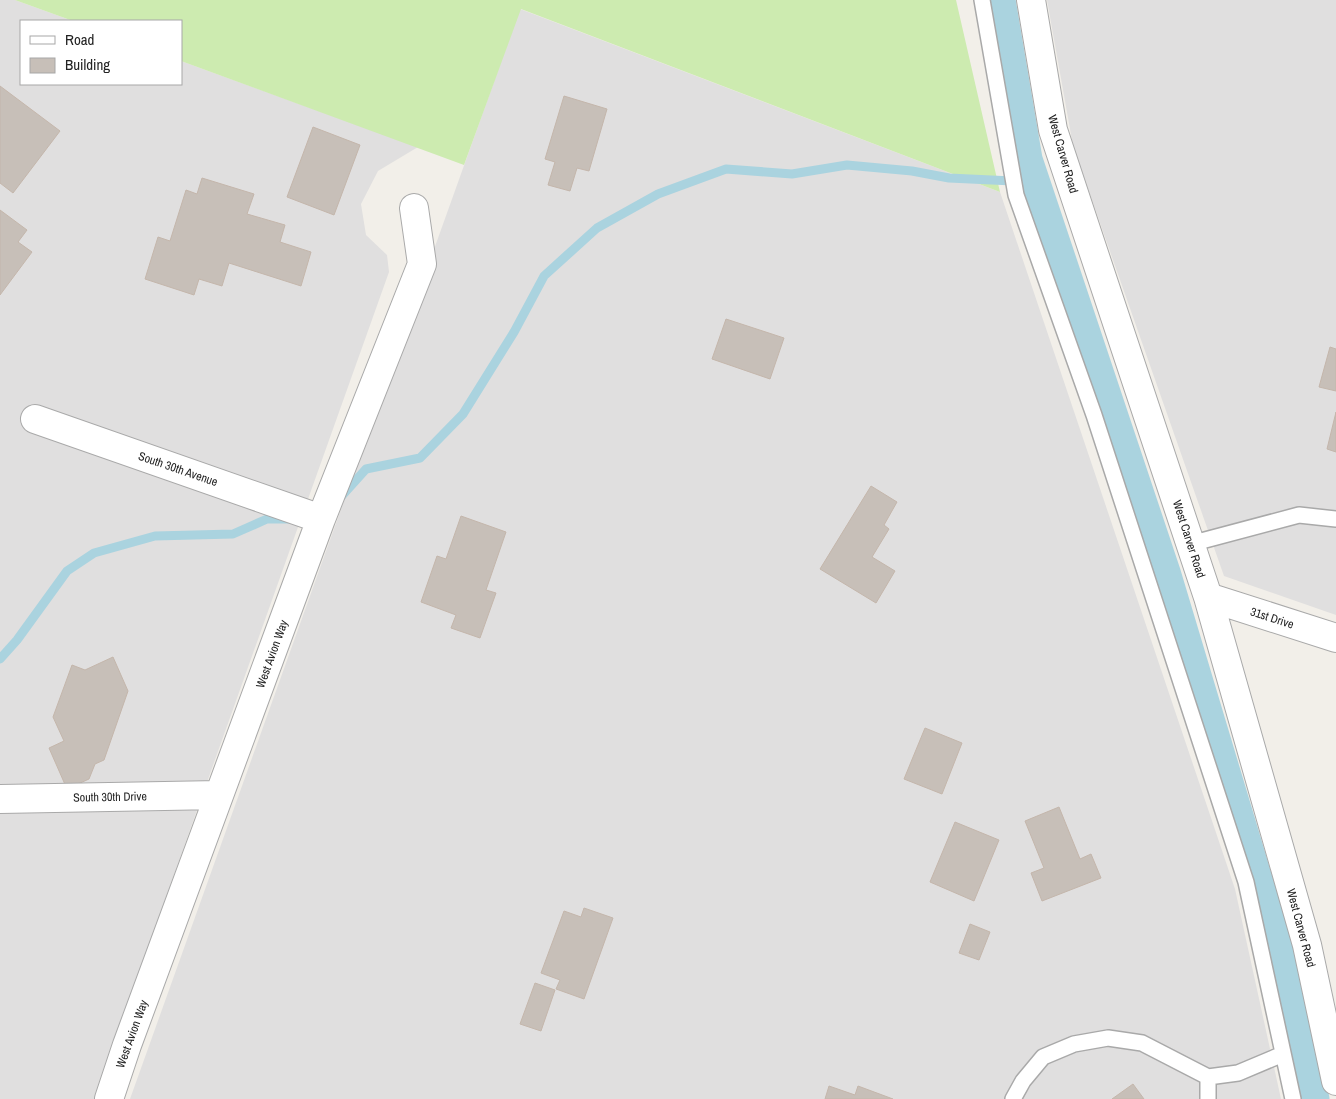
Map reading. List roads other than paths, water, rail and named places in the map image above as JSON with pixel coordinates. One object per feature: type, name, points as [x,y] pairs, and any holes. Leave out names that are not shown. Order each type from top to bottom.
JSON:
[{"type":"street","name":"West Carver Road","points":[[1031,0],[1053,130],[1208,597],[1306,945],[1336,1081]]},
{"type":"street","name":"West Avion Way","points":[[109,1099],[321,519],[422,264],[414,208]]},
{"type":"street","name":"South 30th Avenue","points":[[35,419],[321,519]]},
{"type":"street","name":"31st Drive","points":[[1208,597],[1336,638]]},
{"type":"street","name":"South 30th Drive","points":[[0,799],[219,795]]},
{"type":"lane","points":[[982,0],[1016,195],[1094,415],[1246,882],[1293,1099]]},
{"type":"lane","points":[[1190,544],[1299,515],[1336,519]]},
{"type":"lane","points":[[1013,1099],[1023,1081],[1043,1057],[1074,1044],[1108,1038],[1142,1042],[1208,1077],[1238,1073],[1283,1054]]},
{"type":"lane","points":[[1208,1077],[1208,1099]]},
{"type":"waterway","points":[[1001,0],[1028,159],[1166,572],[1285,969],[1315,1099]]},
{"type":"waterway","points":[[339,499],[366,469],[420,458],[463,414],[514,332],[544,276],[597,228],[658,194],[726,169],[792,174],[847,165],[912,171],[949,178],[1036,182]]},
{"type":"waterway","points":[[0,659],[17,640],[67,571],[94,553],[155,536],[233,534],[267,519],[290,519]]}]
